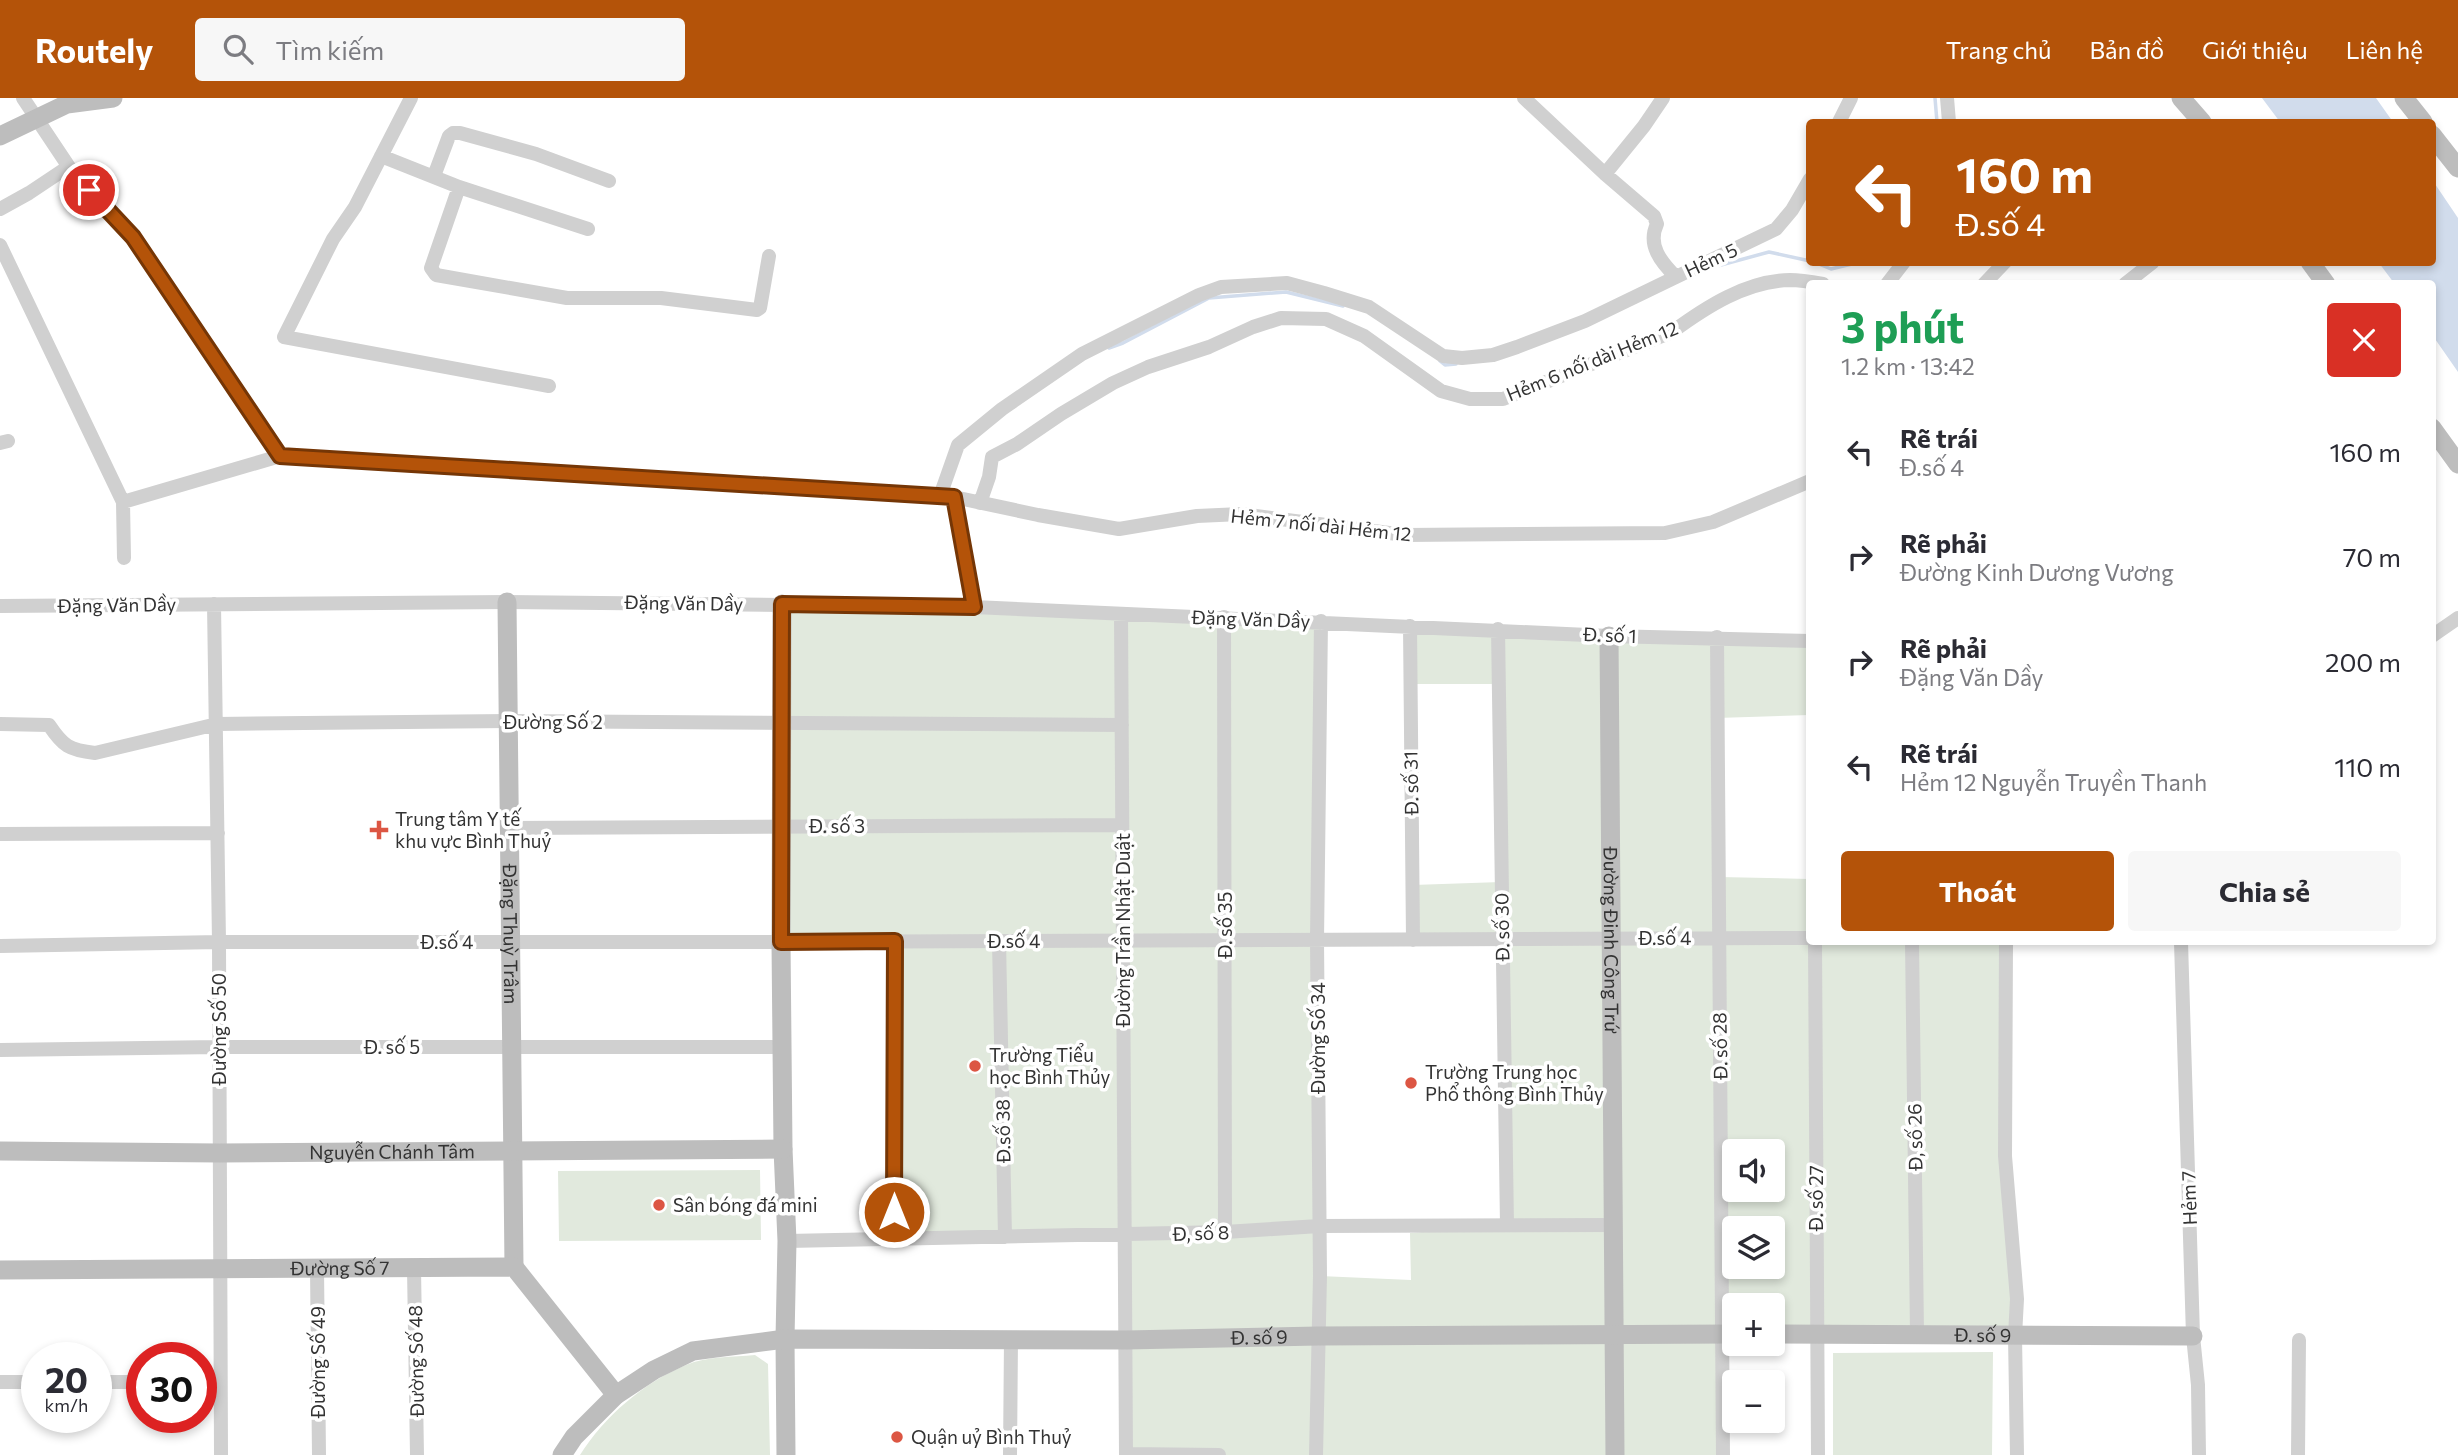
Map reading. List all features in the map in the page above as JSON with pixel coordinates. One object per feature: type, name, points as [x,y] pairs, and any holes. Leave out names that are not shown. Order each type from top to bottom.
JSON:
[{"type":"street","points":[[23,98],[68,167],[133,237],[280,456]]},
{"type":"street","points":[[0,136],[67,104],[113,98]]},
{"type":"street","points":[[411,98],[355,207],[333,239],[285,337],[549,386]]},
{"type":"street","name":"Hẻm 5","points":[[1524,98],[1654,216],[1657,224],[1652,243],[1664,265],[1676,277],[1776,229],[1792,210],[1806,186]]},
{"type":"street","points":[[1605,174],[1663,98]]},
{"type":"street","points":[[1840,119],[1851,98]]},
{"type":"street","points":[[1947,98],[1948,119]]},
{"type":"street","points":[[2181,98],[2199,119]]},
{"type":"street","points":[[2404,98],[2421,119]]},
{"type":"street","points":[[434,176],[449,136],[460,133],[537,154],[609,181]]},
{"type":"street","points":[[2436,140],[2458,168]]},
{"type":"street","points":[[381,156],[459,187],[588,229]]},
{"type":"street","points":[[0,209],[68,167]]},
{"type":"street","points":[[459,187],[431,268],[436,275],[567,298],[661,298],[757,310],[760,308],[769,256]]},
{"type":"street","points":[[0,245],[123,502],[124,558]]},
{"type":"street","points":[[1890,280],[1901,266]]},
{"type":"street","points":[[1988,280],[2001,266]]},
{"type":"street","points":[[2130,280],[2148,266]]},
{"type":"street","points":[[974,607],[947,497],[958,445],[1002,409],[1082,355],[1199,295],[1221,287],[1287,283],[1369,307],[1443,356],[1462,358],[1493,355],[1517,347],[1585,321],[1676,277]]},
{"type":"street","name":"Hẻm 6 nối dài Hẻm 12","points":[[980,503],[989,477],[992,457],[1017,444],[1061,414],[1113,383],[1148,367],[1209,347],[1281,318],[1326,319],[1364,336],[1441,391],[1470,399],[1503,399],[1672,332],[1741,289],[1791,280],[1806,282]]},
{"type":"street","points":[[2436,434],[2458,464]]},
{"type":"street","name":"Hẻm 7 nối dài Hẻm 12","points":[[123,502],[280,456],[947,497],[1119,529],[1197,516],[1241,514],[1405,535],[1665,533],[1713,522],[1806,483]]},
{"type":"street","name":"Đặng Văn Dầy","points":[[0,606],[507,602],[782,604],[974,607],[1410,626]]},
{"type":"street","name":"Đặng Thuỳ Trâm","points":[[507,602],[514,1267]]},
{"type":"street","name":"Đường Số 50","points":[[214,604],[219,942],[221,1455]]},
{"type":"street","points":[[782,604],[781,942],[783,1149],[787,1241],[786,1455]]},
{"type":"street","name":"Đường Trần Nhật Duật","points":[[1121,614],[1126,1454]]},
{"type":"street","name":"Đ. số 35","points":[[1224,617],[1225,1232]]},
{"type":"street","points":[[2436,633],[2458,618]]},
{"type":"street","name":"Đường Số 34","points":[[1316,1455],[1321,621]]},
{"type":"street","name":"Đ. số 1","points":[[1410,626],[1609,636],[1806,641]]},
{"type":"street","name":"Đ. số 31","points":[[1410,626],[1413,940]]},
{"type":"street","name":"Đ. số 30","points":[[1498,629],[1507,1225]]},
{"type":"street","name":"Đường Đinh Công Trứ","points":[[1609,636],[1615,1455]]},
{"type":"street","name":"Đ. số 28","points":[[1717,637],[1719,938],[1727,1293]]},
{"type":"street","name":"Đường Số 2","points":[[0,724],[49,725],[60,742],[68,747],[75,751],[95,753],[217,724],[509,721],[1122,725]]},
{"type":"street","name":"Đ. số 3","points":[[509,828],[1122,825]]},
{"type":"street","points":[[0,834],[218,833]]},
{"type":"street","name":"Đ.số 4","points":[[0,946],[219,942],[1806,938]]},
{"type":"street","points":[[894,1239],[895,941]]},
{"type":"street","name":"Đ.số 38","points":[[999,941],[1006,1237]]},
{"type":"street","name":"Đ. số 27","points":[[1815,945],[1818,1455]]},
{"type":"street","name":"Đ, số 26","points":[[1912,945],[1917,1333]]},
{"type":"street","points":[[2006,945],[2005,1156],[2017,1298],[2017,1455]]},
{"type":"street","name":"Hẻm 7","points":[[2181,945],[2199,1455]]},
{"type":"street","name":"Đ. số 5","points":[[0,1050],[218,1047],[783,1047]]},
{"type":"street","name":"Nguyễn Chánh Tâm","points":[[0,1151],[219,1153],[783,1149]]},
{"type":"street","name":"Đ, số 8","points":[[787,1241],[1125,1235],[1319,1226],[1614,1225]]},
{"type":"street","points":[[514,1267],[616,1395]]},
{"type":"street","name":"Đường Số 7","points":[[0,1270],[514,1267]]},
{"type":"street","name":"Đường Số 49","points":[[317,1268],[319,1455]]},
{"type":"street","name":"Đường Số 48","points":[[414,1268],[417,1455]]},
{"type":"street","name":"Đ. số 9","points":[[562,1455],[574,1437],[616,1395],[654,1370],[693,1351],[785,1339],[1125,1340],[1722,1334]]},
{"type":"street","name":"Đ. số 9","points":[[1785,1334],[2193,1336]]},
{"type":"street","points":[[1010,1455],[1011,1338]]},
{"type":"street","points":[[2298,1455],[2299,1340]]},
{"type":"street","name":"Đ. số 28","points":[[1723,1455],[1727,1356]]},
{"type":"street","points":[[0,1382],[21,1382]]},
{"type":"street","points":[[1126,1454],[1219,1455]]},
{"type":"shaded area","points":[[782,604],[1321,621],[1320,1276],[1411,1280],[1410,1233],[1507,1225],[1503,939],[1413,940],[1413,885],[1501,882],[1498,684],[1410,684],[1410,626],[1806,641],[1806,715],[1717,718],[1719,877],[1806,879],[1806,945],[2006,945],[2015,1336],[1785,1334],[1785,1293],[1722,1293],[1723,1455],[1126,1455],[1125,1235],[897,1235],[898,942],[781,942]]},
{"type":"shaded area","name":"Sân bóng đá mini","points":[[760,1170],[761,1240],[559,1241],[558,1171]]},
{"type":"shaded area","points":[[1993,1352],[1992,1455],[1833,1455],[1833,1353]]},
{"type":"shaded area","points":[[755,1355],[768,1364],[770,1455],[580,1455],[601,1427],[626,1402],[670,1372],[703,1360]]},
{"type":"water","points":[[2262,98],[2376,98],[2391,119],[2278,119]]},
{"type":"water","points":[[2436,185],[2458,218],[2458,372],[2436,340],[2436,280],[2392,280],[2381,266],[2436,266]]},
{"type":"waterway","points":[[1935,98],[1937,119]]},
{"type":"waterway","points":[[1710,268],[1769,252],[1806,260]]},
{"type":"waterway","points":[[1824,266],[1831,269],[1843,266]]},
{"type":"waterway","points":[[1109,348],[1209,298],[1286,292],[1343,306]]},
{"type":"waterway","points":[[1440,361],[1445,365],[1456,364]]},
{"type":"place","name":"Trung tâm Y tế khu vực Bình Thuỷ","points":[[379,830]]},
{"type":"place","name":"Trường Tiểu học Bình Thủy","points":[[975,1066]]},
{"type":"place","name":"Trường Trung học Phổ thông Bình Thủy","points":[[1411,1083]]},
{"type":"place","name":"Sân bóng đá mini","points":[[659,1205]]},
{"type":"place","name":"Quận uỷ Bình Thuỷ","points":[[897,1437]]},
{"type":"route","points":[[89,190],[133,237],[280,456],[954,497],[974,607],[782,604],[781,942],[895,941],[894,1212]]}]
